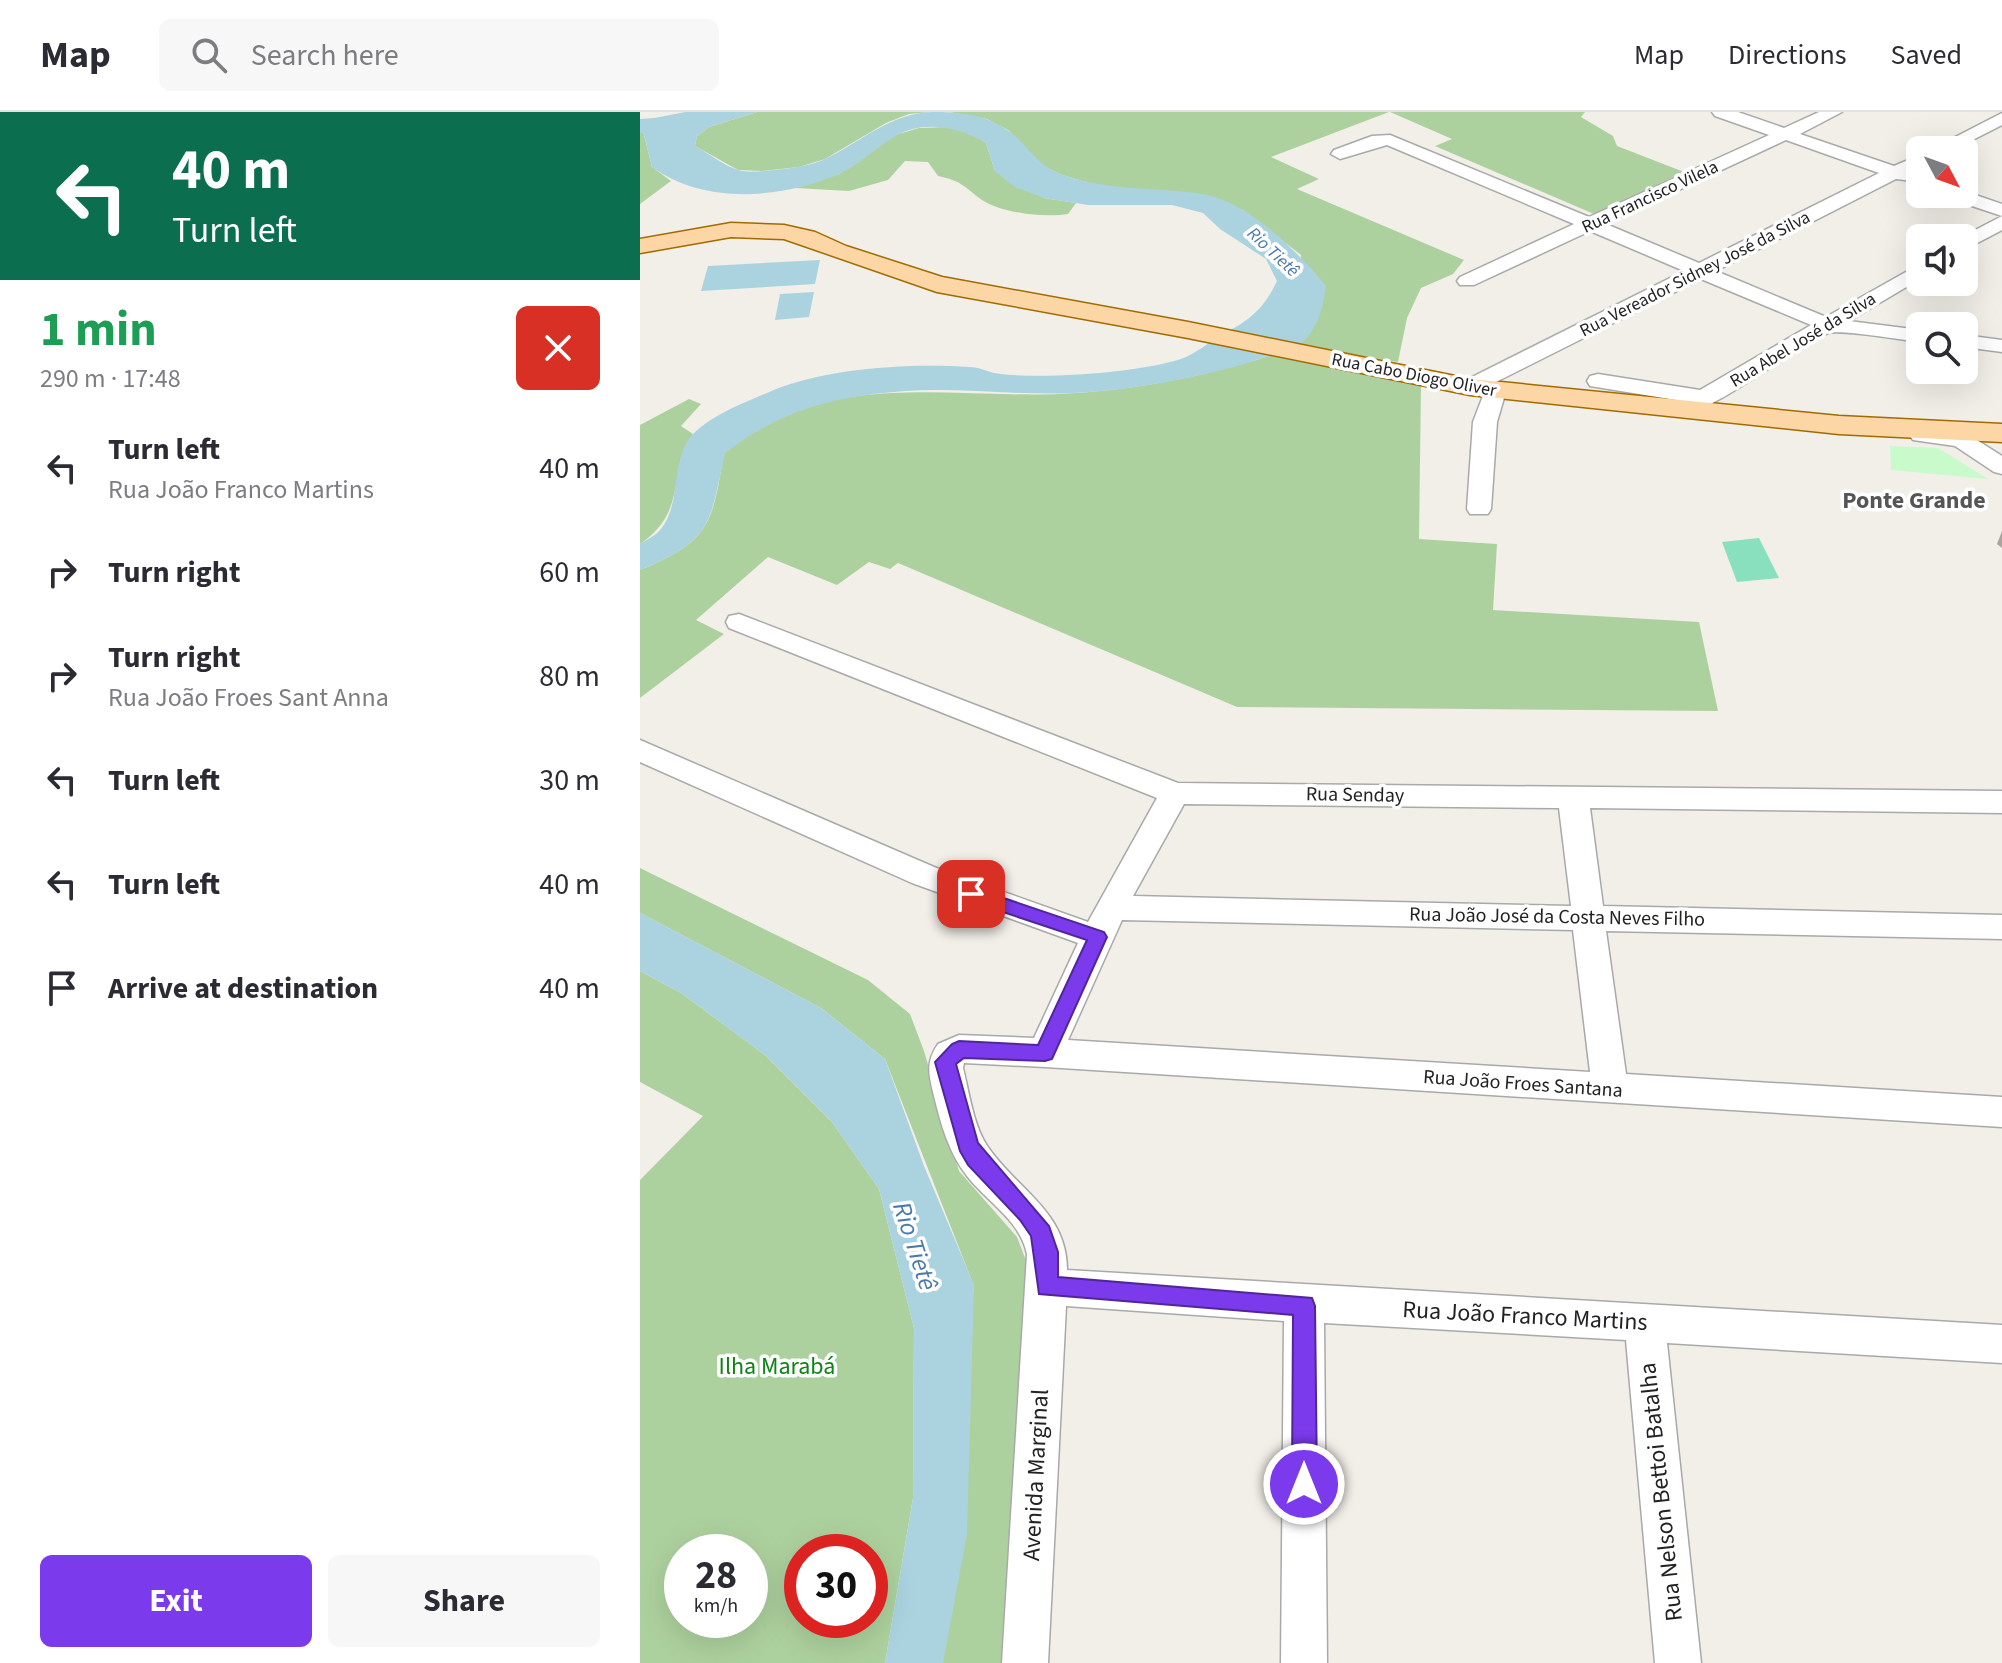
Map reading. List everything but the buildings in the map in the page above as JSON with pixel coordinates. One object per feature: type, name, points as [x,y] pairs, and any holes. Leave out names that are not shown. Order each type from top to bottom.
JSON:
[{"type":"main road","name":"Rua Cabo Diogo Oliver","points":[[640,246],[763,241],[837,251],[937,284],[1483,389],[1695,404],[1839,425],[1959,436],[2002,433]]},
{"type":"main road","name":"Rua Cabo Diogo Oliver","points":[[640,256],[684,242]]},
{"type":"street","points":[[1721,112],[1906,177]]},
{"type":"street","name":"Rua Francisco Vilela","points":[[1467,281],[1833,112]]},
{"type":"street","points":[[1967,136],[2002,118]]},
{"type":"street","points":[[1340,154],[1378,140],[1390,140],[1828,325],[1906,334]]},
{"type":"street","name":"Rua Vereador Sidney José da Silva","points":[[1483,389],[1699,272],[1906,167]]},
{"type":"street","points":[[1978,202],[2002,210]]},
{"type":"street","points":[[1978,236],[2002,222]]},
{"type":"street","name":"Rua Abel José da Silva","points":[[1695,404],[1906,278]]},
{"type":"street","points":[[1978,343],[2002,346]]},
{"type":"street","points":[[1598,381],[1695,404]]},
{"type":"street","points":[[1479,509],[1485,422],[1483,389]]},
{"type":"street","points":[[1959,436],[2002,467]]},
{"type":"street","name":"Rua Senday","points":[[739,622],[1175,793],[2002,802]]},
{"type":"street","name":"Rua João José da Costa Neves Filho","points":[[640,750],[944,883],[1036,918],[1104,922],[1589,917],[2002,927]]},
{"type":"street","points":[[1045,1053],[1104,922],[1175,793]]},
{"type":"street","points":[[1573,798],[1610,1089]]},
{"type":"street","name":"Rua João Froes Santana","points":[[948,1056],[959,1049],[1045,1053],[2002,1112]]},
{"type":"street","name":"Avenida Marginal","points":[[948,1056],[945,1068],[968,1145],[976,1159],[1028,1213],[1041,1232],[1047,1252],[1025,1663]]},
{"type":"street","name":"Rua João Franco Martins","points":[[1047,1287],[1304,1306],[1644,1321],[2002,1344]]},
{"type":"street","points":[[1304,1306],[1304,1663]]},
{"type":"street","name":"Rua Nelson Bettoi Batalha","points":[[1644,1321],[1678,1663]]},
{"type":"green space","points":[[757,112],[930,112],[909,114],[886,123],[825,159],[799,167],[738,170],[695,146],[697,136],[709,127]]},
{"type":"green space","points":[[949,112],[1389,112],[1271,157],[1319,179],[1297,189],[1464,260],[1453,274],[1421,288],[1407,318],[1398,362],[1293,346],[1301,255],[1243,210],[1093,184],[1062,175],[1041,165],[1008,130],[987,119]]},
{"type":"green space","points":[[1390,112],[1585,112],[1581,117],[1613,136],[1617,146],[1684,172],[1594,214],[1435,146],[1452,139]]},
{"type":"green space","points":[[946,127],[971,133],[986,143],[995,171],[1044,198],[1076,203],[1068,214],[1058,215],[1036,215],[1000,208],[982,200],[957,182],[938,176],[928,162],[905,161],[888,180],[849,191],[795,188],[839,174],[895,135],[919,128]]},
{"type":"green space","points":[[640,131],[643,131],[652,167],[671,181],[640,204]]},
{"type":"green space","points":[[1272,355],[1421,385],[1419,539],[1497,544],[1493,610],[1699,622],[1718,711],[1237,707],[898,563],[890,569],[869,562],[837,585],[768,557],[696,620],[724,634],[640,698],[640,570],[681,550],[704,528],[716,498],[724,453],[774,420],[826,402],[861,396],[932,392],[1075,393],[1125,388],[1200,375]]},
{"type":"green space","points":[[689,399],[701,404],[681,426],[693,434],[680,465],[671,507],[655,532],[640,544],[640,425]]},
{"type":"green space","points":[[1890,446],[1938,448],[1988,479],[1891,470]]},
{"type":"green space","points":[[1759,538],[1779,578],[1737,582],[1722,542]]},
{"type":"green space","points":[[640,868],[868,980],[910,1014],[959,1171],[1017,1237],[1028,1266],[1010,1663],[937,1663],[974,1286],[885,1059],[821,1008],[640,913]]},
{"type":"green space","name":"Ilha Marabá","points":[[640,971],[681,993],[765,1055],[832,1122],[879,1189],[914,1328],[913,1498],[885,1663],[640,1663],[640,1180],[703,1116],[640,1082]]},
{"type":"water","name":"Rio Tietê","points":[[685,112],[757,112],[709,127],[697,136],[695,146],[732,168],[751,172],[814,163],[903,117],[932,112],[981,117],[1007,130],[1046,166],[1063,175],[1114,186],[1202,194],[1237,207],[1287,244],[1326,286],[1320,315],[1309,335],[1294,348],[1211,373],[1165,382],[1074,393],[905,391],[854,397],[809,408],[768,426],[725,453],[704,527],[682,549],[640,570],[640,544],[658,532],[667,519],[686,445],[701,427],[738,405],[813,378],[867,369],[973,367],[994,373],[1036,376],[1119,371],[1168,363],[1190,355],[1245,321],[1266,301],[1277,281],[1266,259],[1220,229],[1203,213],[1172,205],[1088,205],[1044,198],[1015,187],[995,171],[986,143],[941,127],[905,131],[839,174],[793,189],[743,194],[695,188],[652,167],[643,131],[655,118]]},
{"type":"water","points":[[820,260],[815,284],[701,291],[708,266]]},
{"type":"water","points":[[814,292],[809,317],[775,320],[780,294]]},
{"type":"water","name":"Rio Tietê","points":[[640,913],[821,1008],[885,1059],[924,1166],[974,1285],[967,1534],[943,1663],[885,1663],[913,1498],[914,1328],[879,1189],[832,1122],[765,1055],[681,993],[640,971]]},
{"type":"waterway","points":[[640,126],[682,123]]},
{"type":"district","name":"Ponte Grande","points":[[1914,500]]},
{"type":"route","points":[[971,894],[1049,923],[1098,937],[1045,1053],[959,1049],[945,1062],[968,1145],[976,1159],[1028,1213],[1041,1232],[1047,1252],[1047,1287],[1304,1306],[1304,1484]]}]
